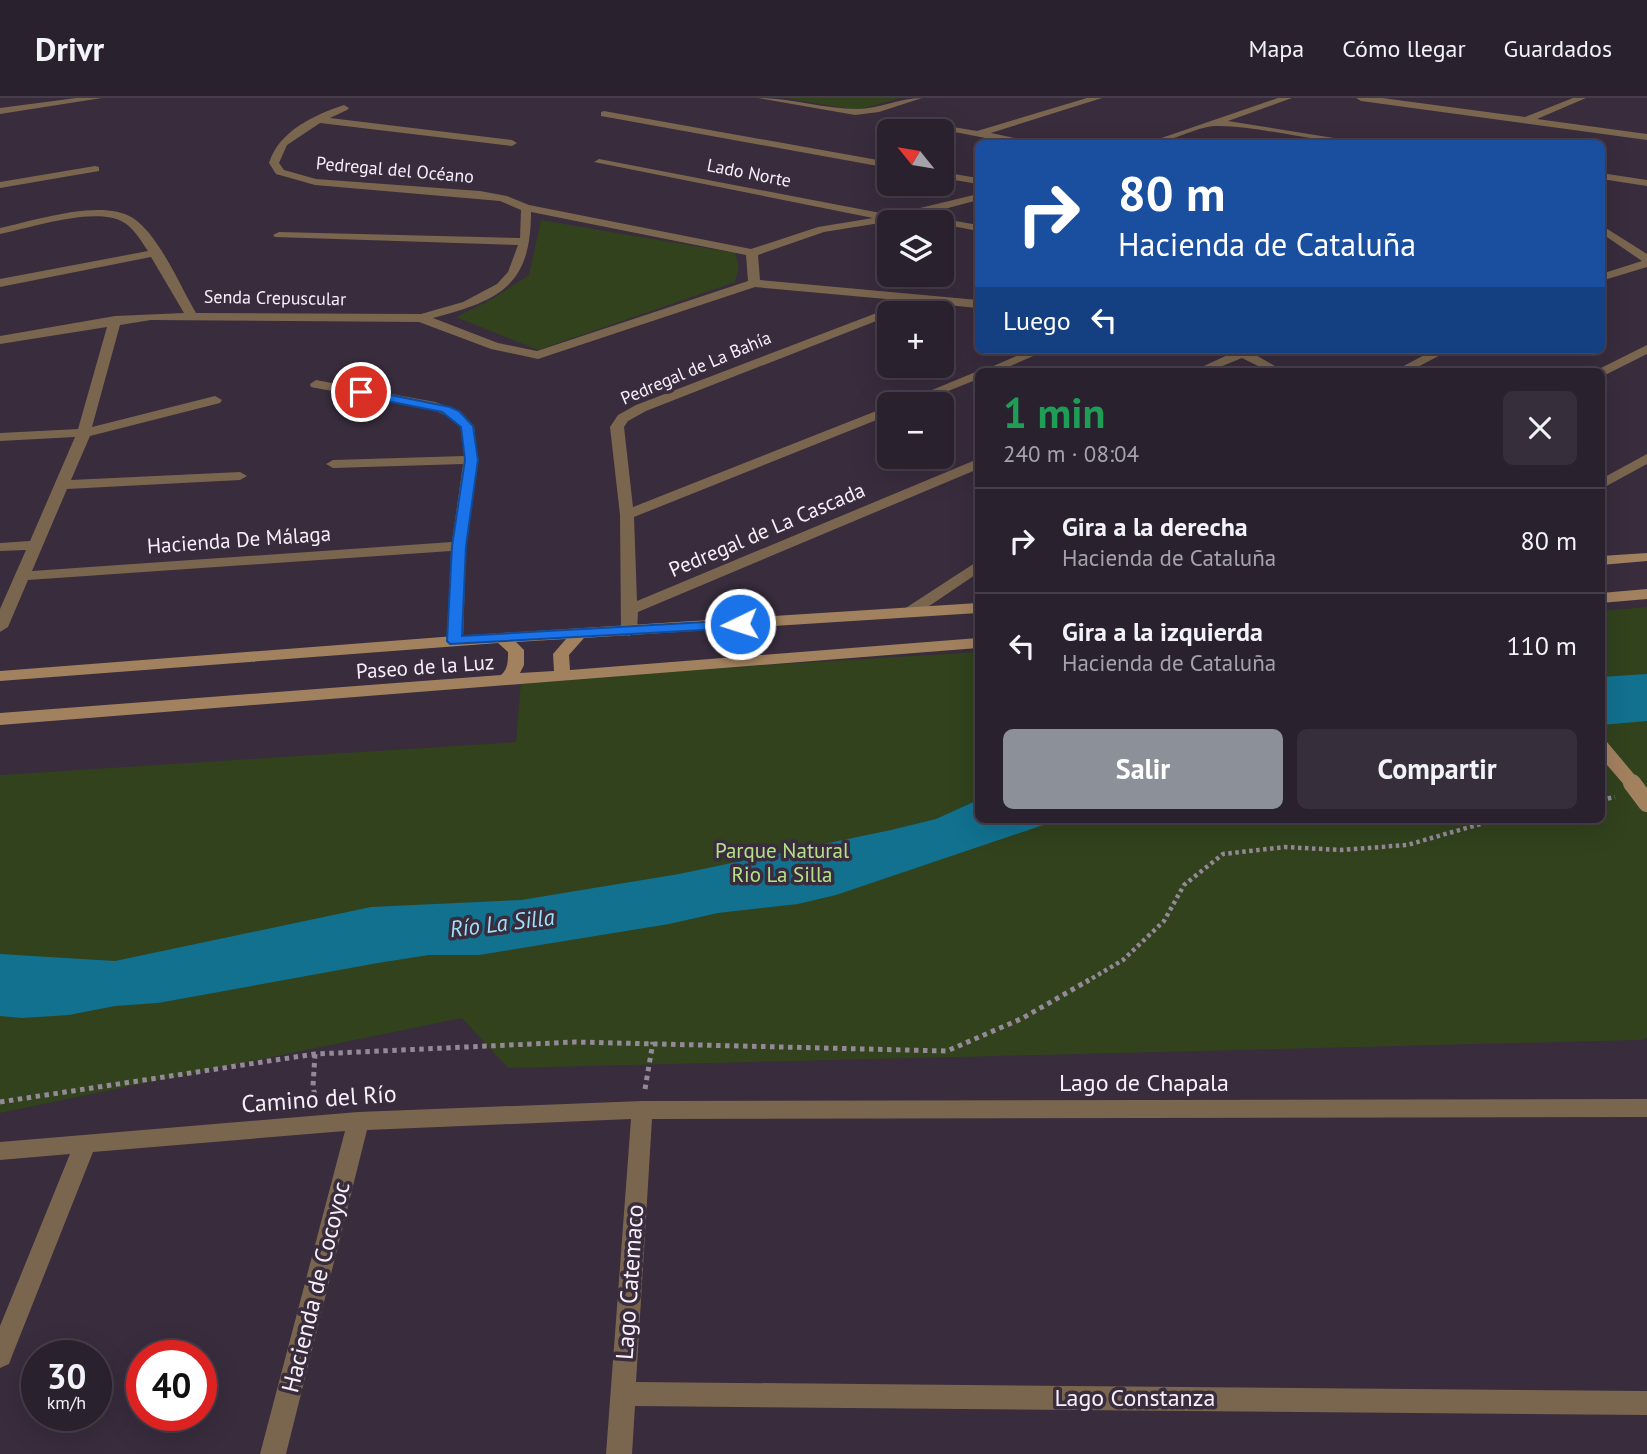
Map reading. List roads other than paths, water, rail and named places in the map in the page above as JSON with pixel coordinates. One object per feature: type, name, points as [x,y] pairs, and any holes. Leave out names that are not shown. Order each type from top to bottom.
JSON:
[{"type":"street","points":[[0,111],[97,98]]},
{"type":"street","points":[[763,98],[855,112],[876,110],[917,98]]},
{"type":"street","points":[[978,134],[1097,98]]},
{"type":"street","points":[[1161,140],[1287,98]]},
{"type":"street","points":[[1361,98],[1647,137]]},
{"type":"street","points":[[1527,120],[1581,98]]},
{"type":"street","name":"Pedregal del Océano","points":[[344,108],[292,135],[275,153],[274,163],[280,172],[316,182],[480,194],[503,198],[526,208],[751,253]]},
{"type":"street","points":[[604,114],[877,163]]},
{"type":"street","points":[[319,120],[512,143]]},
{"type":"street","points":[[1214,122],[1331,140]]},
{"type":"street","points":[[954,130],[1013,140]]},
{"type":"street","name":"Lado Norte","points":[[599,162],[877,215]]},
{"type":"street","points":[[0,184],[95,169]]},
{"type":"street","points":[[954,177],[975,180]]},
{"type":"street","points":[[1605,177],[1647,183]]},
{"type":"street","points":[[928,210],[975,198]]},
{"type":"street","points":[[421,318],[479,299],[501,288],[514,275],[525,242],[526,208]]},
{"type":"street","points":[[0,231],[93,214],[110,214],[130,222],[153,253],[191,315]]},
{"type":"street","points":[[877,220],[822,229],[751,253],[754,283],[975,304]]},
{"type":"street","points":[[954,223],[975,227]]},
{"type":"street","points":[[1605,232],[1647,261]]},
{"type":"street","points":[[279,235],[525,242]]},
{"type":"street","points":[[0,283],[153,253]]},
{"type":"street","points":[[1605,277],[1647,261]]},
{"type":"street","name":"Senda Crepuscular","points":[[0,340],[115,320],[191,315],[421,318],[495,346],[531,355],[545,354],[754,283]]},
{"type":"street","name":"Pedregal de La Bahía","points":[[629,610],[627,515],[617,427],[628,414],[926,298]]},
{"type":"street","points":[[0,627],[84,433],[115,320]]},
{"type":"street","points":[[1605,370],[1647,349]]},
{"type":"street","points":[[996,368],[1031,354]]},
{"type":"street","points":[[1205,368],[1236,354]]},
{"type":"street","points":[[1247,354],[1273,368]]},
{"type":"street","points":[[1406,368],[1436,354]]},
{"type":"street","points":[[935,392],[975,376]]},
{"type":"street","points":[[316,384],[430,405],[455,414],[467,426],[471,460],[459,546],[455,641]]},
{"type":"street","points":[[0,437],[84,433],[215,401]]},
{"type":"street","points":[[627,515],[877,415]]},
{"type":"street","points":[[1605,483],[1647,458]]},
{"type":"street","points":[[332,464],[471,460]]},
{"type":"street","name":"Pedregal de La Cascada","points":[[629,610],[975,465]]},
{"type":"street","points":[[60,485],[240,476]]},
{"type":"street","points":[[0,547],[36,545]]},
{"type":"street","name":"Hacienda De Málaga","points":[[22,576],[459,546]]},
{"type":"street","points":[[1605,561],[1647,557]]},
{"type":"street","points":[[907,614],[975,568]]},
{"type":"street","points":[[1605,598],[1647,594]]},
{"type":"street","name":"Paseo de la Luz","points":[[0,676],[455,641],[975,608]]},
{"type":"street","points":[[629,610],[629,631]]},
{"type":"street","points":[[562,676],[561,654],[579,634]]},
{"type":"street","points":[[501,638],[516,650],[517,662],[511,677],[501,682]]},
{"type":"street","name":"Paseo de la Luz","points":[[0,719],[975,643]]},
{"type":"street","points":[[1605,752],[1647,803]]},
{"type":"street","name":"Lago de Chapala","points":[[642,1110],[1647,1108]]},
{"type":"street","name":"Camino del Río","points":[[0,1151],[358,1121],[642,1110]]},
{"type":"street","name":"Lago Catemaco","points":[[619,1454],[642,1110]]},
{"type":"street","name":"Hacienda de Cocoyoc","points":[[273,1454],[358,1121]]},
{"type":"street","points":[[0,1356],[86,1143]]},
{"type":"street","name":"Lago Constanza","points":[[623,1394],[1647,1403]]},
{"type":"water","points":[[1647,674],[1647,721],[1605,725],[1605,677]]},
{"type":"water","name":"Río La Silla","points":[[975,801],[975,823],[1049,823],[836,895],[798,904],[718,913],[669,924],[479,955],[429,955],[158,1003],[115,1006],[69,1015],[22,1018],[0,1016],[0,954],[115,961],[371,907],[521,900],[679,874],[936,819]]},
{"type":"park label","name":"Parque Natural Rio La Silla","points":[[782,863]]}]
